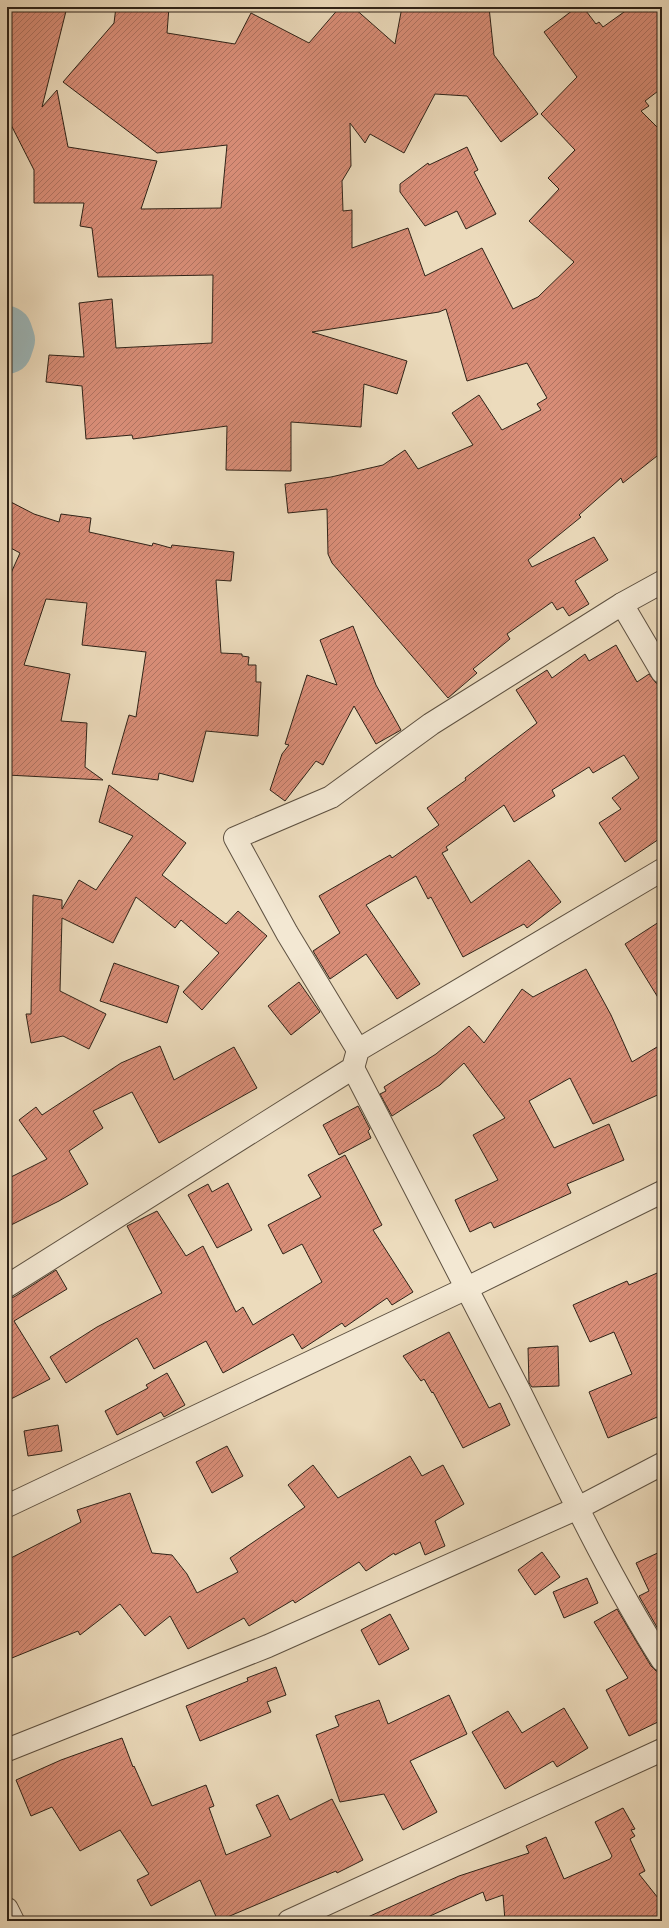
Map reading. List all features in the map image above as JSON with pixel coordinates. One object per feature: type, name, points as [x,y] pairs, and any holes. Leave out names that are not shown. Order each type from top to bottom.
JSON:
[{"type":"street","points":[[662,582],[622,604],[431,724],[331,797],[235,838],[355,1059],[467,1288],[578,1508],[644,1632],[662,1660]]},
{"type":"street","points":[[622,604],[662,672]]},
{"type":"street","points":[[7,1286],[355,1059],[662,870]]},
{"type":"street","points":[[7,1506],[467,1288],[662,1192]]},
{"type":"street","points":[[7,1750],[268,1646],[578,1508],[662,1464]]},
{"type":"street","points":[[289,1921],[662,1750]]},
{"type":"street","points":[[7,1908],[13,1921]]},
{"type":"building","points":[[7,7],[67,7],[42,107],[57,90],[68,147],[157,161],[141,209],[221,208],[227,145],[157,153],[63,82],[114,23],[116,7],[169,7],[167,33],[235,44],[251,13],[309,43],[340,7],[353,7],[395,44],[402,7],[489,7],[494,55],[538,114],[501,142],[467,96],[435,94],[404,153],[370,134],[365,143],[350,123],[351,166],[342,181],[343,211],[352,210],[352,248],[408,228],[425,276],[482,248],[513,309],[538,297],[574,262],[529,221],[559,189],[548,178],[575,150],[541,114],[577,77],[544,32],[577,7],[583,7],[596,24],[599,22],[603,27],[631,7],[662,7],[662,88],[645,101],[649,106],[641,111],[662,132],[662,452],[623,483],[621,478],[579,515],[581,517],[528,560],[532,567],[594,537],[608,560],[575,581],[589,604],[569,616],[563,607],[557,610],[552,602],[507,634],[510,639],[473,669],[477,673],[448,698],[332,563],[328,554],[327,509],[288,513],[285,484],[331,477],[383,465],[405,450],[418,469],[473,445],[452,413],[479,395],[502,430],[541,410],[537,404],[547,398],[527,363],[467,381],[446,309],[439,312],[312,332],[407,361],[397,394],[364,384],[361,427],[291,422],[291,471],[226,470],[227,426],[133,439],[132,435],[86,439],[82,386],[46,382],[49,355],[84,357],[79,303],[112,299],[116,348],[212,343],[213,275],[98,277],[92,228],[80,226],[84,203],[34,203],[34,170],[7,117]]},
{"type":"building","points":[[467,147],[478,170],[474,172],[496,214],[466,229],[457,211],[425,226],[400,192],[400,184],[428,163],[429,165]]},
{"type":"building","points":[[7,500],[34,514],[59,522],[61,514],[91,518],[89,532],[152,546],[153,543],[171,548],[172,545],[234,552],[231,581],[216,580],[221,653],[242,654],[242,656],[249,657],[248,665],[256,665],[256,682],[261,682],[258,736],[206,731],[193,782],[159,773],[158,780],[112,774],[129,715],[136,717],[146,652],[82,645],[87,603],[46,599],[24,665],[70,674],[61,721],[87,723],[85,767],[103,780],[7,775],[7,582],[20,553],[7,546]]},
{"type":"building","points":[[353,626],[376,685],[401,730],[376,744],[354,706],[323,765],[316,761],[285,801],[270,790],[282,754],[289,745],[285,744],[307,675],[337,685],[320,640]]},
{"type":"building","points":[[616,645],[637,682],[649,674],[656,683],[662,684],[662,837],[625,862],[599,823],[621,809],[612,798],[639,778],[624,755],[593,773],[589,767],[552,790],[555,796],[514,822],[504,805],[446,847],[448,850],[442,853],[471,903],[529,860],[561,902],[527,928],[524,924],[463,957],[431,897],[428,899],[416,876],[366,905],[420,984],[397,999],[366,954],[330,979],[313,951],[340,933],[319,896],[390,855],[392,858],[439,825],[427,808],[466,780],[465,778],[537,723],[516,690],[547,670],[552,678],[585,654],[589,661]]},
{"type":"building","points":[[109,785],[186,843],[162,875],[226,924],[238,911],[267,936],[202,1010],[183,992],[219,953],[181,920],[175,928],[136,897],[113,943],[62,918],[60,991],[106,1014],[89,1049],[63,1036],[31,1043],[26,1014],[31,1014],[33,895],[62,900],[62,909],[79,880],[96,890],[133,836],[99,822]]},
{"type":"building","points":[[662,920],[662,1004],[625,944]]},
{"type":"building","points":[[114,963],[179,986],[167,1023],[100,1001]]},
{"type":"building","points":[[586,969],[611,1015],[632,1062],[662,1044],[662,1093],[593,1124],[570,1078],[529,1101],[554,1148],[609,1124],[624,1160],[567,1184],[571,1193],[494,1228],[491,1222],[470,1232],[455,1200],[498,1180],[473,1135],[505,1118],[464,1063],[440,1085],[392,1116],[380,1094],[386,1091],[384,1087],[436,1054],[469,1026],[484,1043],[522,989],[533,997]]},
{"type":"building","points":[[299,982],[320,1012],[291,1035],[268,1006]]},
{"type":"building","points":[[160,1046],[174,1080],[234,1047],[257,1088],[159,1143],[132,1092],[93,1111],[103,1128],[69,1151],[88,1184],[59,1201],[7,1227],[7,1179],[47,1159],[19,1120],[36,1107],[42,1115],[121,1063]]},
{"type":"building","points":[[358,1106],[370,1129],[368,1131],[371,1138],[339,1155],[323,1125]]},
{"type":"building","points":[[345,1155],[382,1225],[373,1230],[413,1292],[392,1305],[387,1298],[345,1327],[342,1323],[302,1349],[293,1334],[223,1373],[206,1341],[154,1369],[137,1338],[66,1383],[50,1357],[97,1327],[162,1293],[127,1226],[157,1211],[186,1256],[203,1246],[236,1312],[243,1307],[253,1325],[322,1282],[302,1244],[283,1254],[268,1225],[321,1197],[308,1175]]},
{"type":"building","points":[[228,1183],[252,1230],[217,1248],[188,1195],[208,1184],[212,1192]]},
{"type":"building","points":[[56,1270],[67,1289],[14,1321],[50,1379],[7,1401],[7,1298],[14,1297]]},
{"type":"building","points":[[662,1271],[662,1415],[608,1438],[589,1392],[632,1374],[614,1332],[590,1342],[573,1305],[627,1281],[629,1285]]},
{"type":"building","points":[[449,1332],[489,1408],[500,1403],[510,1425],[463,1448],[433,1392],[432,1393],[424,1379],[421,1381],[403,1356]]},
{"type":"building","points":[[558,1346],[559,1386],[532,1387],[529,1383],[528,1348]]},
{"type":"building","points":[[167,1373],[185,1405],[164,1417],[161,1412],[117,1435],[105,1411],[148,1388],[146,1385]]},
{"type":"building","points":[[58,1425],[62,1451],[28,1456],[24,1431]]},
{"type":"building","points":[[227,1446],[243,1476],[212,1493],[196,1462]]},
{"type":"building","points":[[410,1456],[422,1476],[443,1465],[464,1504],[435,1521],[445,1546],[425,1555],[420,1542],[395,1555],[394,1553],[366,1571],[359,1562],[295,1603],[293,1600],[249,1626],[244,1618],[188,1649],[170,1616],[145,1636],[120,1604],[80,1635],[78,1631],[7,1660],[7,1560],[81,1522],[77,1510],[130,1493],[152,1553],[172,1555],[187,1574],[197,1593],[238,1572],[230,1558],[305,1507],[288,1485],[313,1465],[338,1498]]},
{"type":"building","points":[[662,1551],[662,1636],[639,1596],[649,1591],[636,1563]]},
{"type":"building","points":[[542,1552],[560,1577],[535,1595],[518,1570]]},
{"type":"building","points":[[587,1578],[598,1603],[564,1618],[553,1592]]},
{"type":"building","points":[[617,1609],[651,1666],[656,1671],[662,1672],[662,1720],[629,1736],[606,1690],[628,1678],[594,1622]]},
{"type":"building","points":[[390,1614],[409,1649],[379,1665],[361,1630]]},
{"type":"building","points":[[276,1667],[286,1695],[267,1702],[271,1712],[200,1741],[186,1706],[248,1681],[247,1678]]},
{"type":"building","points":[[449,1695],[467,1734],[410,1761],[437,1812],[403,1830],[384,1794],[340,1802],[316,1735],[339,1726],[335,1716],[379,1700],[388,1724]]},
{"type":"building","points":[[564,1708],[588,1748],[557,1767],[553,1761],[505,1789],[472,1732],[508,1711],[522,1733]]},
{"type":"building","points":[[122,1738],[133,1767],[134,1766],[152,1806],[206,1785],[214,1806],[209,1808],[226,1855],[271,1836],[256,1805],[278,1795],[290,1820],[332,1799],[363,1860],[337,1873],[336,1871],[218,1921],[200,1880],[151,1906],[137,1880],[149,1874],[120,1830],[80,1851],[52,1807],[31,1816],[16,1780],[61,1760]]},
{"type":"building","points":[[623,1808],[635,1829],[631,1830],[635,1836],[630,1839],[645,1871],[639,1874],[662,1903],[662,1921],[505,1921],[503,1895],[486,1901],[483,1892],[419,1921],[359,1921],[459,1876],[529,1853],[526,1846],[546,1837],[564,1879],[610,1859],[612,1856],[595,1822]]},
{"type":"waterway","points":[[7,331],[10,340],[7,349]]}]
